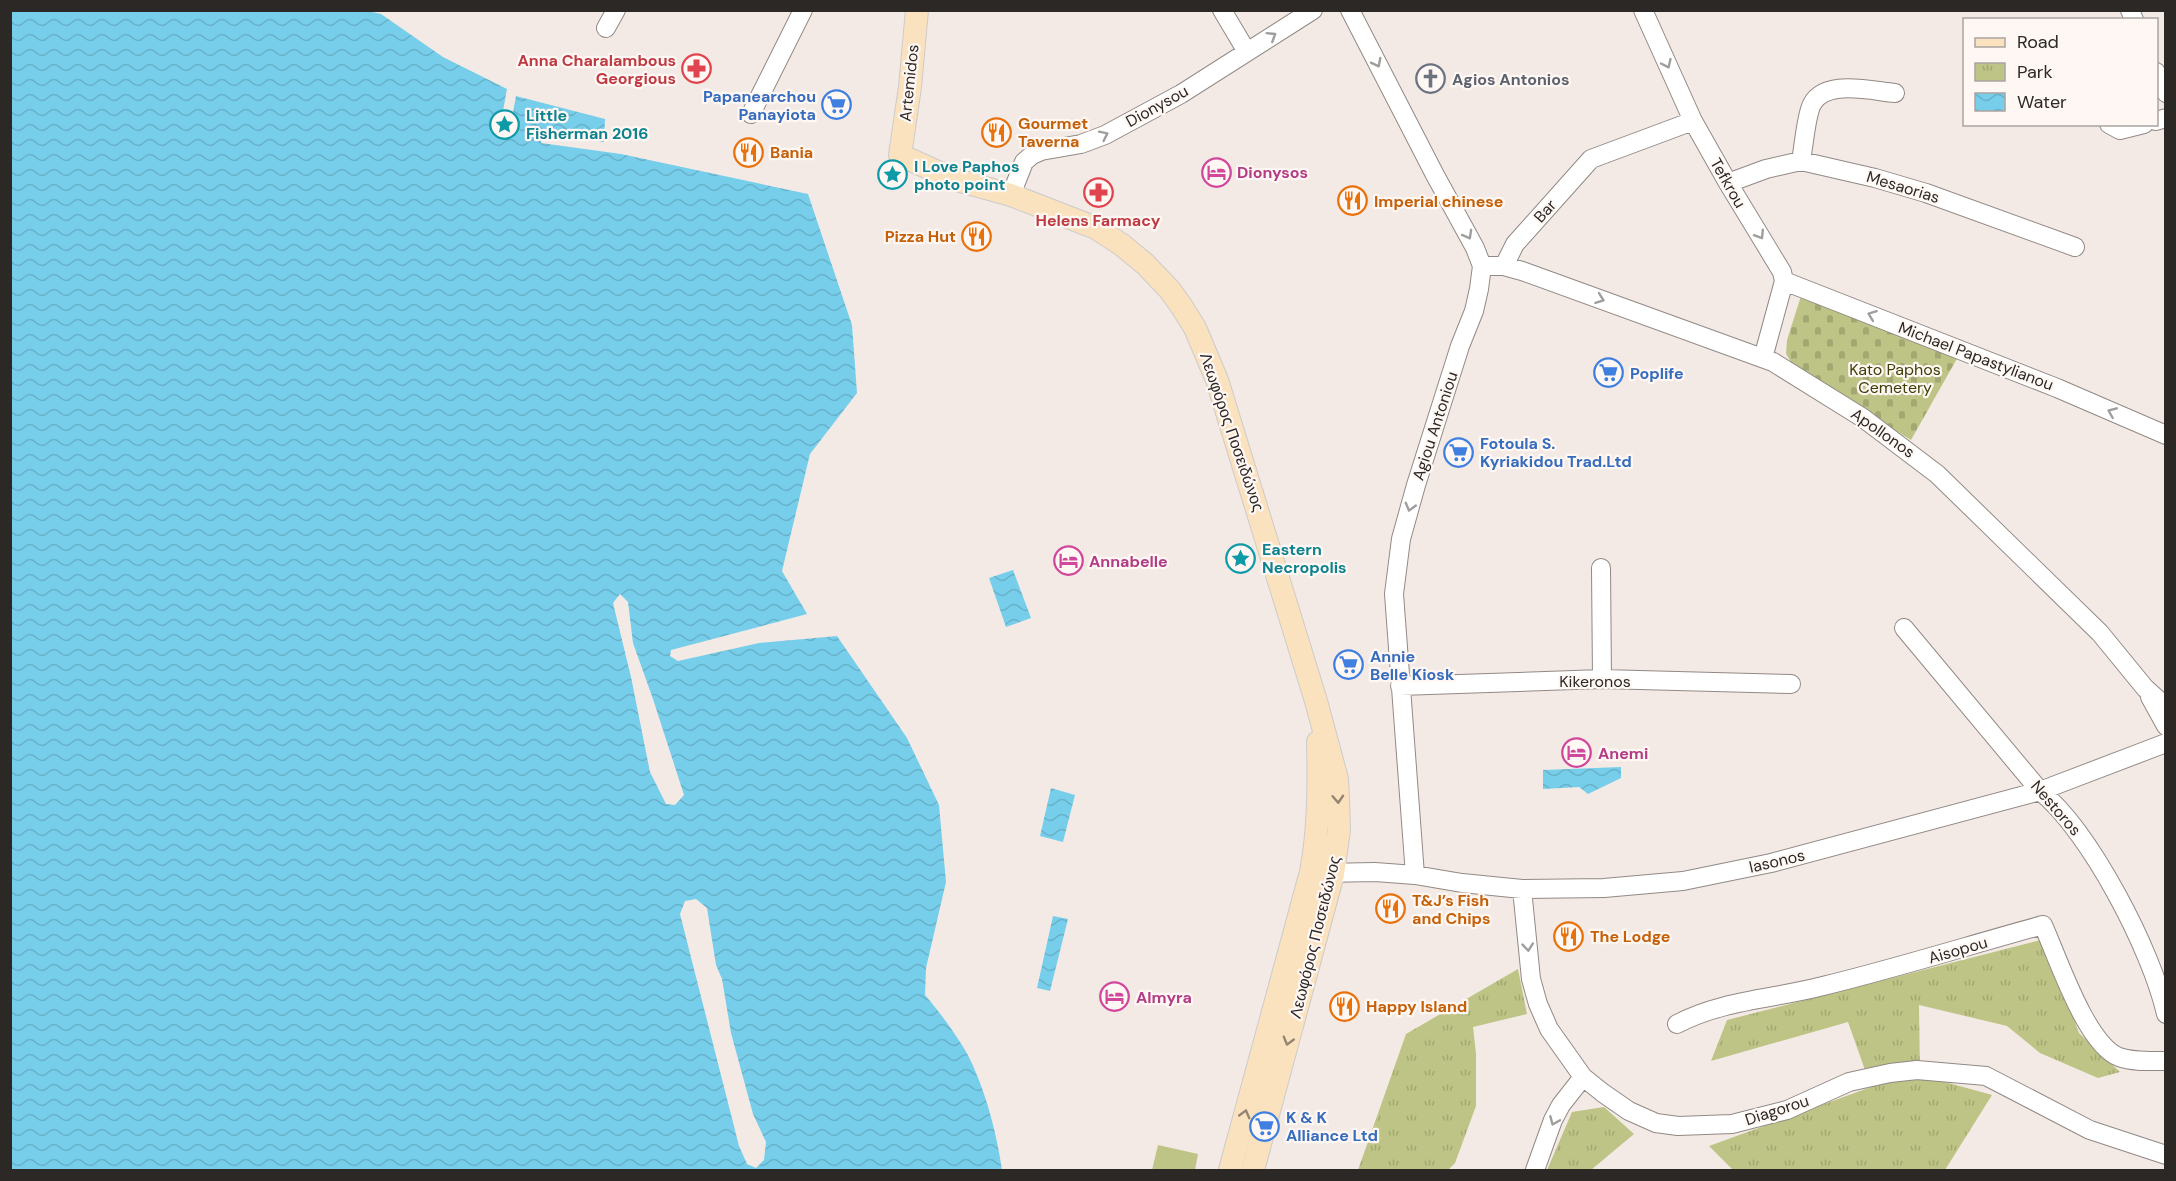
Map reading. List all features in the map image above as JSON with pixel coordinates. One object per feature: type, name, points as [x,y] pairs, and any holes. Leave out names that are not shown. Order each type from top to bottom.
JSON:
[{"type":"main road","name":"Artemidos","points":[[900,155],[910,87],[917,10]]},
{"type":"main road","name":"Λεωφόρος Ποσειδώνος","points":[[900,155],[953,179],[1011,195],[1096,228],[1145,264],[1169,289],[1182,307],[1203,346],[1225,402],[1316,701],[1337,779],[1339,830],[1323,866],[1230,1170]]},
{"type":"main road","name":"Λεωφόρος Ποσειδώνος","points":[[1253,1170],[1323,866]]},
{"type":"street","points":[[606,28],[616,10]]},
{"type":"street","points":[[751,114],[803,10]]},
{"type":"street","points":[[1222,10],[1247,52]]},
{"type":"street","name":"Dionysou","points":[[1011,195],[1024,162],[1032,155],[1041,151],[1081,144],[1105,135],[1180,94],[1313,10]]},
{"type":"street","points":[[1350,10],[1475,248],[1482,266]]},
{"type":"street","name":"Tefkrou","points":[[1643,10],[1693,121],[1777,263],[1784,281]]},
{"type":"street","points":[[2158,74],[2166,93]]},
{"type":"street","points":[[1801,161],[1810,108],[1815,100],[1824,93],[1835,88],[1895,93]]},
{"type":"street","name":"Bar","points":[[1504,266],[1515,244],[1591,159],[1693,121]]},
{"type":"street","points":[[2113,126],[2120,130],[2136,126]]},
{"type":"street","name":"Mesaorias","points":[[1728,183],[1766,169],[1801,161],[1875,178],[1926,193],[2075,247]]},
{"type":"street","name":"Apollonos","points":[[1482,266],[1504,266],[1763,358],[1792,373],[1863,418],[1932,469],[2100,633],[2145,688],[2166,707]]},
{"type":"street","name":"Agiou Antoniou","points":[[1415,875],[1394,594],[1401,539],[1460,346],[1474,311],[1482,266]]},
{"type":"street","points":[[1763,358],[1784,281]]},
{"type":"street","name":"Michael Papastylianou","points":[[1784,281],[2057,388],[2166,435]]},
{"type":"street","points":[[1601,568],[1602,680]]},
{"type":"street","name":"Nestoros","points":[[1904,628],[2080,835],[2130,921],[2166,1014]]},
{"type":"street","name":"Kikeronos","points":[[1400,686],[1602,680],[1791,684]]},
{"type":"street","name":"Apollonos","points":[[2145,688],[2166,726]]},
{"type":"street","name":"Iasonos","points":[[1323,866],[1522,889],[1645,885],[1694,878],[1771,863],[2040,790],[2166,743]]},
{"type":"street","name":"Diagorou","points":[[1522,889],[1531,979],[1538,1004],[1549,1029],[1583,1077],[1629,1111],[1656,1123],[1678,1126],[1732,1124],[1787,1110],[1849,1082],[1890,1073],[1919,1070],[1986,1076],[2091,1130],[2165,1152]]},
{"type":"street","name":"Aisopou","points":[[1677,1024],[1696,1014],[1729,1004],[1819,987],[2043,925],[2086,1021],[2103,1047],[2118,1056],[2131,1060],[2166,1061]]},
{"type":"street","points":[[1535,1170],[1561,1105],[1583,1077]]},
{"type":"green space","name":"Kato Paphos Cemetery","points":[[1801,296],[1959,355],[1911,440],[1795,368],[1786,354],[1787,340]]},
{"type":"green space","points":[[2045,939],[2079,1033],[2120,1072],[2098,1078],[2040,1053],[2007,1026],[1919,1005],[1920,1075],[1992,1095],[1945,1170],[1733,1170],[1709,1146],[1871,1087],[1848,1022],[1711,1061],[1727,1020]]},
{"type":"green space","points":[[1518,969],[1527,1014],[1473,1027],[1476,1054],[1476,1106],[1455,1163],[1448,1170],[1358,1170],[1406,1034]]},
{"type":"green space","points":[[1604,1107],[1634,1134],[1591,1170],[1547,1170],[1572,1112]]},
{"type":"green space","points":[[1158,1145],[1198,1154],[1195,1170],[1152,1170]]},
{"type":"water","points":[[363,10],[381,14],[443,57],[507,89],[500,127],[510,129],[516,96],[605,119],[604,142],[542,133],[541,143],[621,154],[808,194],[852,325],[857,393],[810,454],[782,571],[807,614],[671,650],[670,656],[678,661],[759,643],[837,636],[907,738],[939,805],[946,882],[926,968],[925,995],[959,1040],[974,1068],[991,1118],[1002,1170],[11,1170],[10,11]]},
{"type":"water","points":[[1013,570],[1031,618],[1006,627],[989,578]]},
{"type":"water","points":[[1621,767],[1621,778],[1588,794],[1579,787],[1543,789],[1543,770]]},
{"type":"water","points":[[1051,788],[1075,795],[1063,842],[1040,836]]},
{"type":"water","points":[[1053,916],[1068,919],[1050,991],[1037,988]]},
{"type":"pier","points":[[620,594],[628,602],[633,643],[684,795],[675,805],[666,804],[650,772],[613,603]]},
{"type":"pier","points":[[696,899],[707,908],[716,965],[722,979],[731,1033],[753,1114],[766,1142],[764,1160],[756,1168],[747,1164],[739,1146],[680,914],[685,901]]},
{"type":"place","name":"Anna Charalambous Georgious","points":[[697,69]]},
{"type":"place","name":"Agios Antonios","points":[[1431,79]]},
{"type":"place","name":"Papanearchou Panayiota","points":[[837,105]]},
{"type":"place","name":"Little Fisherman 2016","points":[[505,124]]},
{"type":"place","name":"Gourmet Taverna","points":[[997,132]]},
{"type":"place","name":"Bania","points":[[749,152]]},
{"type":"place","name":"Dionysos","points":[[1216,172]]},
{"type":"place","name":"I Love Paphos photo point","points":[[893,175]]},
{"type":"place","name":"Helens Farmacy","points":[[1098,192]]},
{"type":"place","name":"Imperial chinese","points":[[1353,201]]},
{"type":"place","name":"Pizza Hut","points":[[977,236]]},
{"type":"place","name":"Poplife","points":[[1609,373]]},
{"type":"place","name":"Fotoula S. Kyriakidou Trad.Ltd","points":[[1459,452]]},
{"type":"place","name":"Eastern Necropolis","points":[[1241,558]]},
{"type":"place","name":"Annabelle","points":[[1068,561]]},
{"type":"place","name":"Annie Belle Kiosk","points":[[1349,665]]},
{"type":"place","name":"Anemi","points":[[1577,753]]},
{"type":"place","name":"T&J’s Fish and Chips","points":[[1391,909]]},
{"type":"place","name":"The Lodge","points":[[1569,936]]},
{"type":"place","name":"Almyra","points":[[1115,997]]},
{"type":"place","name":"Happy Island","points":[[1345,1006]]},
{"type":"place","name":"K & K Alliance Ltd","points":[[1265,1126]]}]
